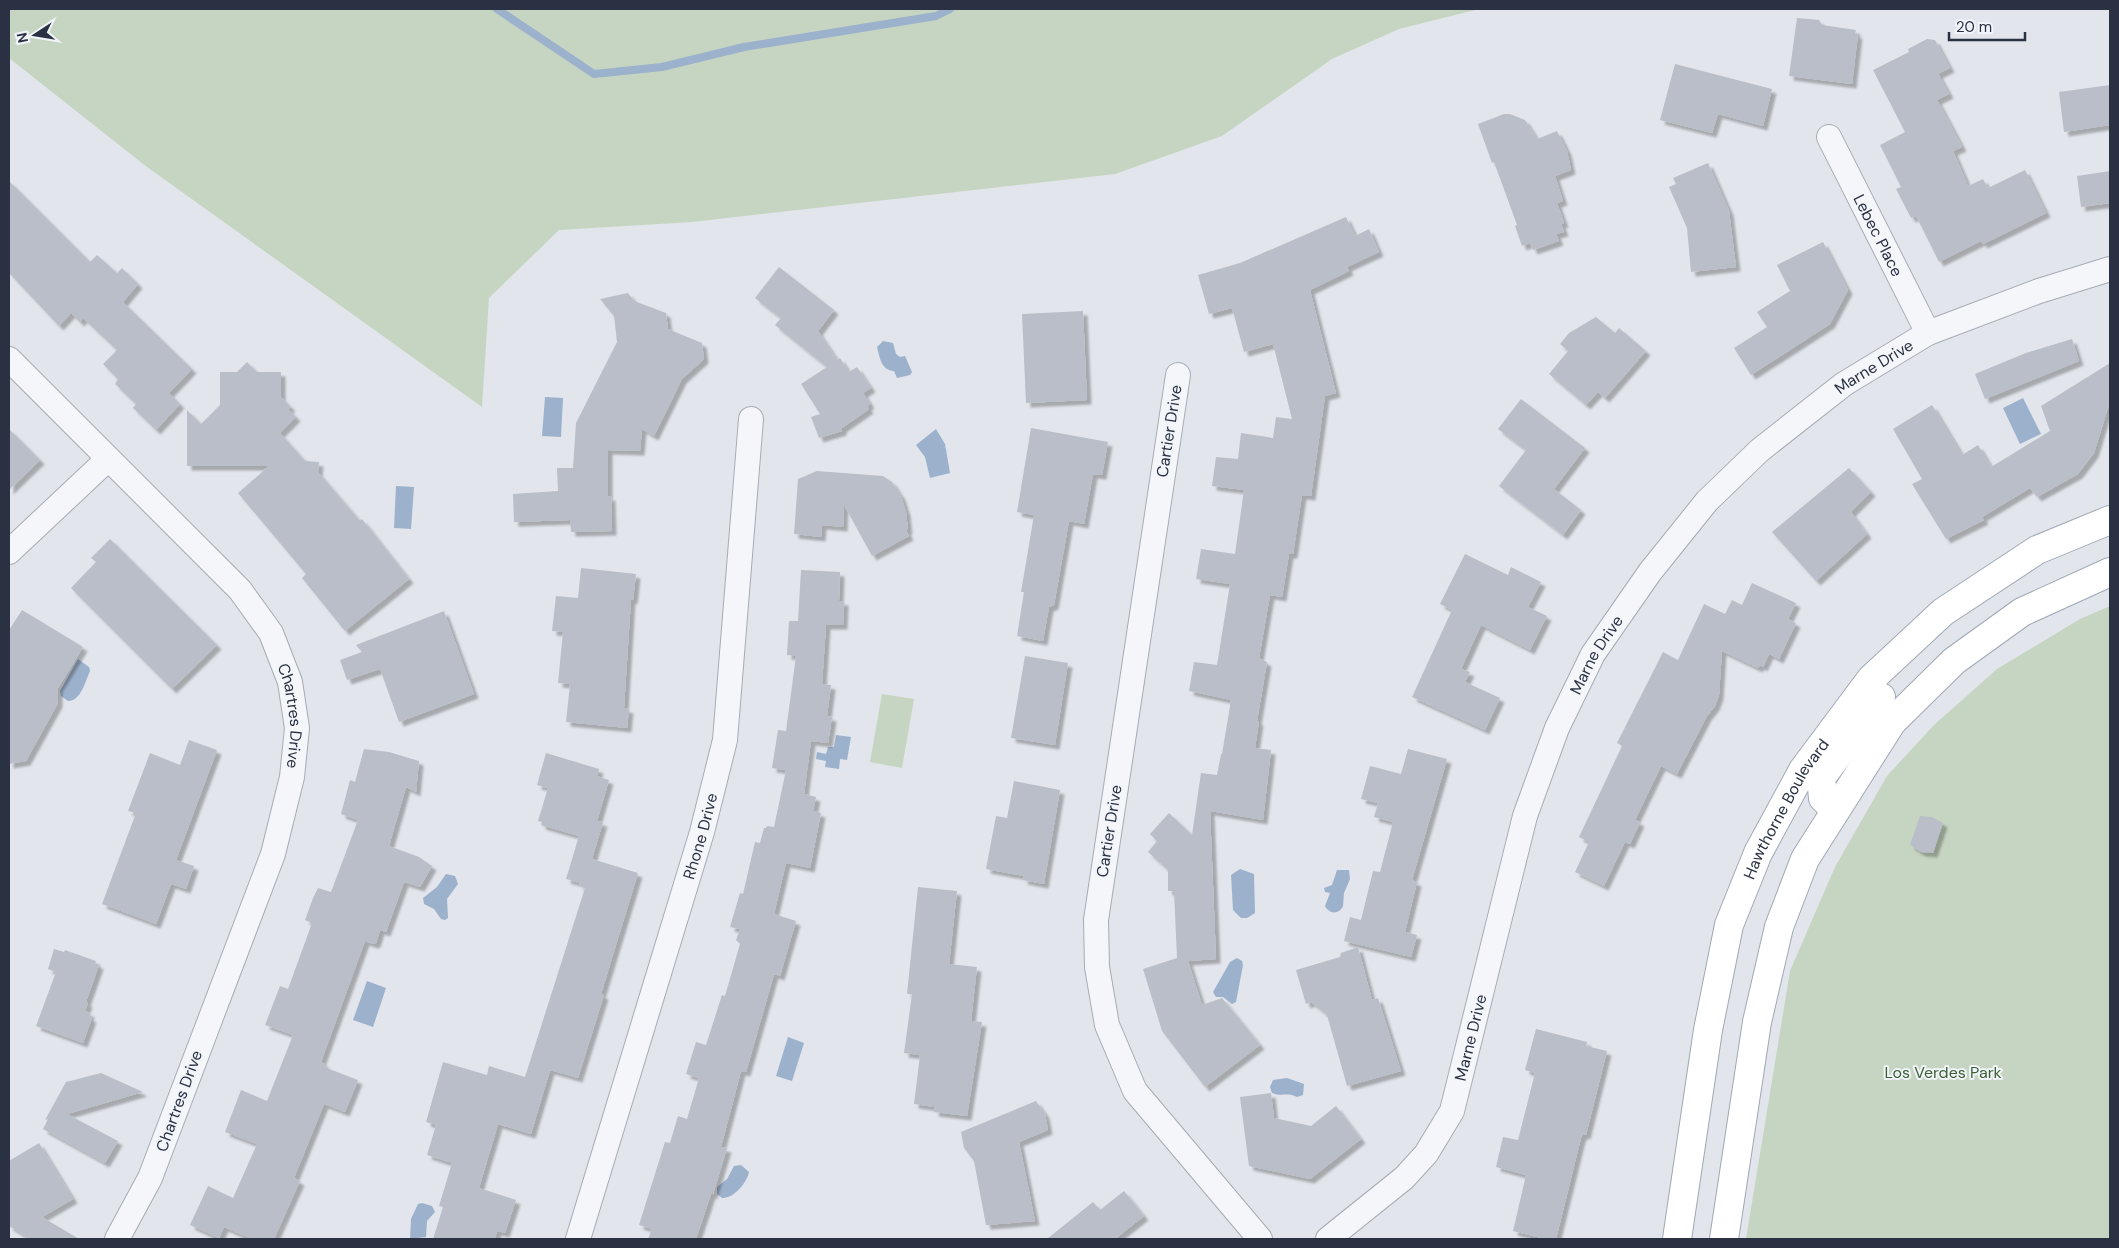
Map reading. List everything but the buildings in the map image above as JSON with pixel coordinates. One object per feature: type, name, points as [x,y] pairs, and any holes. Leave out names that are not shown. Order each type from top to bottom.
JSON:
[{"type":"main road","name":"Hawthorne Boulevard","points":[[1676,1239],[1708,1030],[1728,925],[1758,853],[1803,770],[1871,679],[1942,612],[2037,550],[2110,520]]},
{"type":"main road","points":[[1724,1239],[1757,1022],[1779,927],[1805,859],[1892,722],[1954,661],[2022,612],[2110,572]]},
{"type":"main road","points":[[1835,810],[1823,798],[1821,778],[1894,679],[1900,651]]},
{"type":"street","name":"Lebec Place","points":[[1829,137],[1928,333]]},
{"type":"street","name":"Marne Drive","points":[[1328,1239],[1404,1178],[1426,1154],[1452,1111],[1525,816],[1557,728],[1593,654],[1650,572],[1707,501],[1760,450],[1844,384],[1928,333],[2039,291],[2110,270]]},
{"type":"street","name":"Chartres Drive","points":[[9,359],[240,590],[271,633],[290,682],[297,728],[292,777],[273,854],[150,1178],[117,1239]]},
{"type":"street","name":"Cartier Drive","points":[[1178,375],[1096,920],[1097,967],[1107,1024],[1135,1091],[1260,1239]]},
{"type":"street","name":"Rhone Drive","points":[[578,1239],[702,832],[725,740],[751,418]]},
{"type":"street","points":[[9,552],[108,459]]},
{"type":"green space","points":[[9,9],[1479,9],[1399,29],[1332,59],[1222,136],[1115,174],[692,222],[559,230],[489,298],[482,407],[147,167],[9,58]]},
{"type":"green space","name":"Los Verdes Park","points":[[2110,606],[2110,1239],[1746,1239],[1790,971],[1835,867],[1887,776],[1934,725],[1997,669],[2080,619]]},
{"type":"green space","points":[[882,694],[914,699],[902,768],[870,762]]},
{"type":"water","points":[[883,341],[893,343],[896,354],[900,357],[905,356],[912,372],[910,375],[897,378],[894,371],[884,366],[877,347]]},
{"type":"water","points":[[545,397],[563,398],[561,437],[542,436]]},
{"type":"water","points":[[2023,398],[2041,434],[2020,444],[2003,408]]},
{"type":"water","points":[[936,429],[945,444],[950,473],[930,478],[925,457],[916,445]]},
{"type":"water","points":[[396,486],[414,487],[411,529],[394,528]]},
{"type":"water","points":[[78,659],[89,667],[90,671],[79,694],[76,698],[68,701],[61,696],[60,691]]},
{"type":"water","points":[[836,735],[851,737],[847,760],[840,759],[839,769],[825,767],[826,761],[816,759],[817,752],[826,754],[828,747],[834,747]]},
{"type":"water","points":[[1240,869],[1254,874],[1255,913],[1247,918],[1241,918],[1233,910],[1231,875]]},
{"type":"water","points":[[1337,870],[1349,870],[1350,879],[1344,893],[1343,906],[1337,912],[1331,912],[1325,906],[1330,893],[1325,892],[1324,888],[1332,885]]},
{"type":"water","points":[[446,874],[455,876],[458,884],[447,899],[448,918],[445,920],[441,919],[434,909],[424,904],[423,898],[437,887]]},
{"type":"water","points":[[1237,958],[1242,961],[1243,965],[1236,1002],[1232,1004],[1223,997],[1216,997],[1213,992],[1230,962]]},
{"type":"water","points":[[367,981],[386,988],[373,1027],[353,1020]]},
{"type":"water","points":[[788,1037],[804,1043],[792,1081],[776,1076]]},
{"type":"water","points":[[1287,1078],[1304,1084],[1303,1095],[1297,1097],[1272,1093],[1270,1087],[1273,1080]]},
{"type":"water","points":[[741,1165],[749,1172],[748,1176],[739,1190],[731,1196],[722,1198],[717,1194],[717,1187],[727,1179],[734,1166]]},
{"type":"water","points":[[422,1203],[432,1206],[435,1212],[427,1221],[426,1237],[410,1239],[411,1219],[418,1204]]},
{"type":"waterway","points":[[497,9],[594,74],[662,67],[744,47],[936,16],[950,9]]}]
